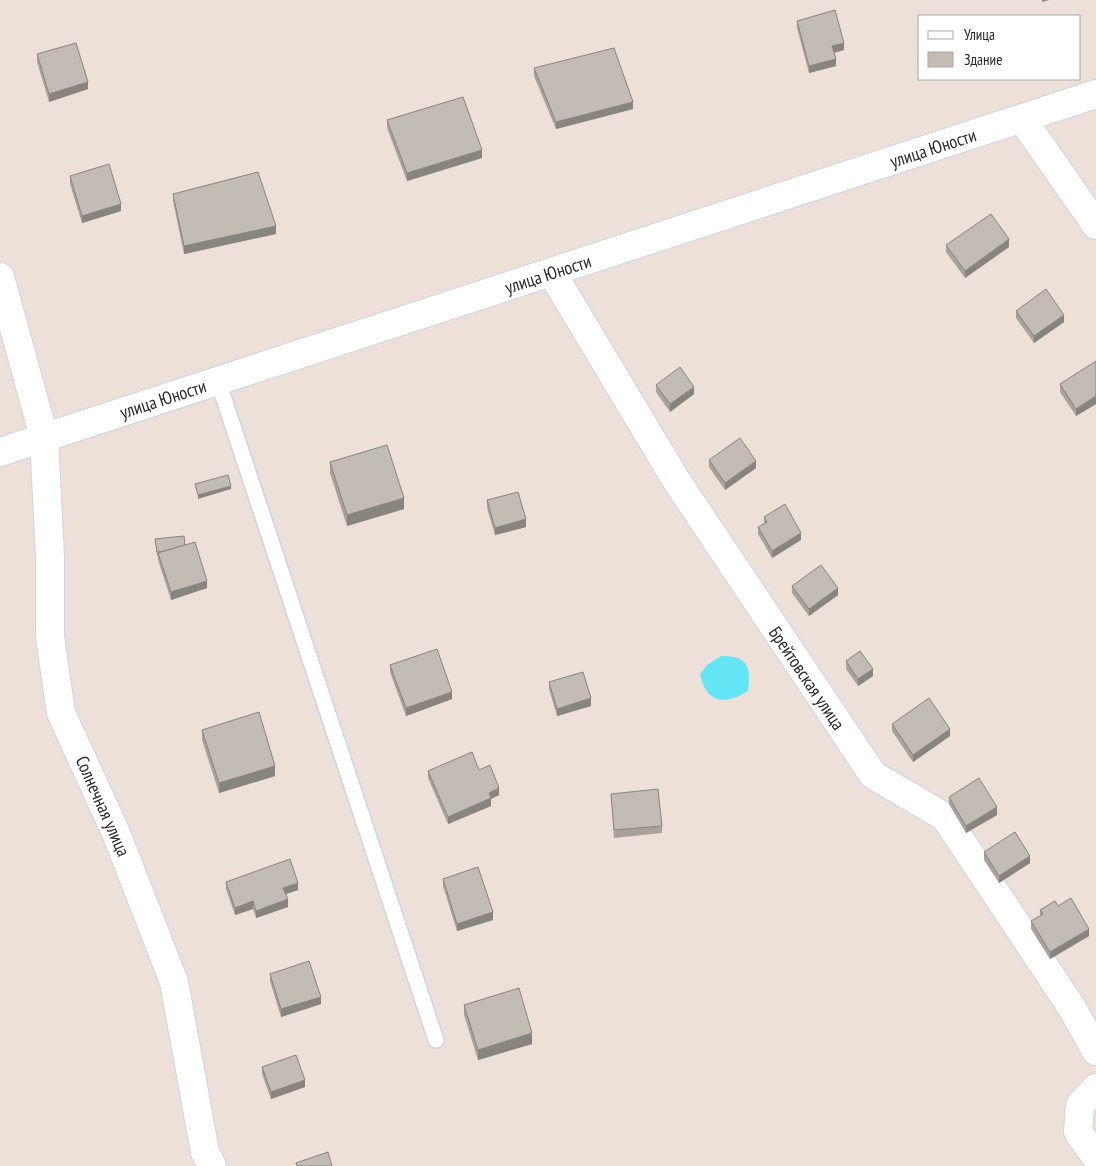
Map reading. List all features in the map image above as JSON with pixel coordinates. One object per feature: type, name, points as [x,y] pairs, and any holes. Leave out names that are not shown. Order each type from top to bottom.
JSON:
[{"type":"street","name":"улица Юности","points":[[0,452],[1096,94]]},
{"type":"street","points":[[1022,119],[1096,226]]},
{"type":"street","name":"Брейтовская улица","points":[[552,272],[676,480],[872,775],[945,817],[1072,1008],[1096,1051]]},
{"type":"street","name":"Солнечная улица","points":[[0,277],[44,437],[50,557],[50,637],[61,713],[116,834],[174,982],[205,1152],[212,1166]]},
{"type":"street","points":[[1096,1088],[1080,1105],[1078,1132],[1096,1157]]},
{"type":"lane","points":[[218,381],[436,1040]]},
{"type":"water","points":[[721,656],[737,658],[746,664],[749,675],[748,691],[731,699],[724,700],[711,696],[707,691],[700,674],[707,665]]},
{"type":"building","points":[[835,10],[844,43],[832,46],[836,59],[809,66],[797,21]]},
{"type":"building","points":[[76,43],[88,82],[49,94],[37,54]]},
{"type":"building","points":[[614,48],[633,102],[556,122],[534,68]]},
{"type":"building","points":[[463,97],[482,150],[407,173],[387,120]]},
{"type":"building","points":[[109,164],[121,204],[82,216],[70,176]]},
{"type":"building","points":[[258,172],[276,226],[184,246],[173,194]]},
{"type":"building","points":[[991,214],[1009,239],[965,271],[946,245]]},
{"type":"building","points":[[1046,289],[1064,315],[1034,336],[1016,311]]},
{"type":"building","points":[[1096,361],[1096,396],[1076,409],[1060,384]]},
{"type":"building","points":[[680,367],[694,387],[670,404],[656,385]]},
{"type":"building","points":[[740,438],[756,461],[725,483],[709,460]]},
{"type":"building","points":[[387,445],[404,498],[347,515],[330,462]]},
{"type":"building","points":[[228,475],[231,486],[198,495],[195,484]]},
{"type":"building","points":[[518,492],[526,519],[495,528],[487,500]]},
{"type":"building","points":[[785,504],[801,533],[772,551],[758,527],[767,522],[764,517]]},
{"type":"building","points":[[184,536],[185,545],[157,552],[155,539]]},
{"type":"building","points":[[195,542],[207,581],[171,592],[158,553]]},
{"type":"building","points":[[821,565],[838,588],[809,609],[792,586]]},
{"type":"building","points":[[437,649],[452,692],[406,708],[390,665]]},
{"type":"building","points":[[860,651],[873,669],[858,679],[846,661]]},
{"type":"building","points":[[583,672],[591,698],[557,709],[549,682]]},
{"type":"building","points":[[929,698],[950,729],[913,755],[892,724]]},
{"type":"building","points":[[259,712],[275,766],[219,783],[202,730]]},
{"type":"building","points":[[472,752],[479,770],[490,765],[499,788],[489,793],[491,798],[448,817],[428,771]]},
{"type":"building","points":[[979,778],[997,807],[966,826],[949,797]]},
{"type":"building","points":[[658,789],[662,826],[614,830],[611,794]]},
{"type":"building","points":[[1015,832],[1030,856],[999,876],[984,852]]},
{"type":"building","points":[[290,859],[298,883],[283,888],[288,899],[256,911],[253,901],[235,908],[226,882]]},
{"type":"building","points":[[478,867],[493,912],[457,924],[443,879]]},
{"type":"building","points":[[1071,898],[1089,929],[1050,952],[1031,921],[1043,914],[1040,910],[1055,901],[1058,906]]},
{"type":"building","points":[[309,961],[321,997],[281,1009],[270,974]]},
{"type":"building","points":[[519,988],[532,1033],[478,1050],[464,1005]]},
{"type":"building","points":[[296,1055],[305,1080],[271,1092],[262,1067]]},
{"type":"building","points":[[328,1152],[332,1166],[297,1166],[296,1163]]}]
